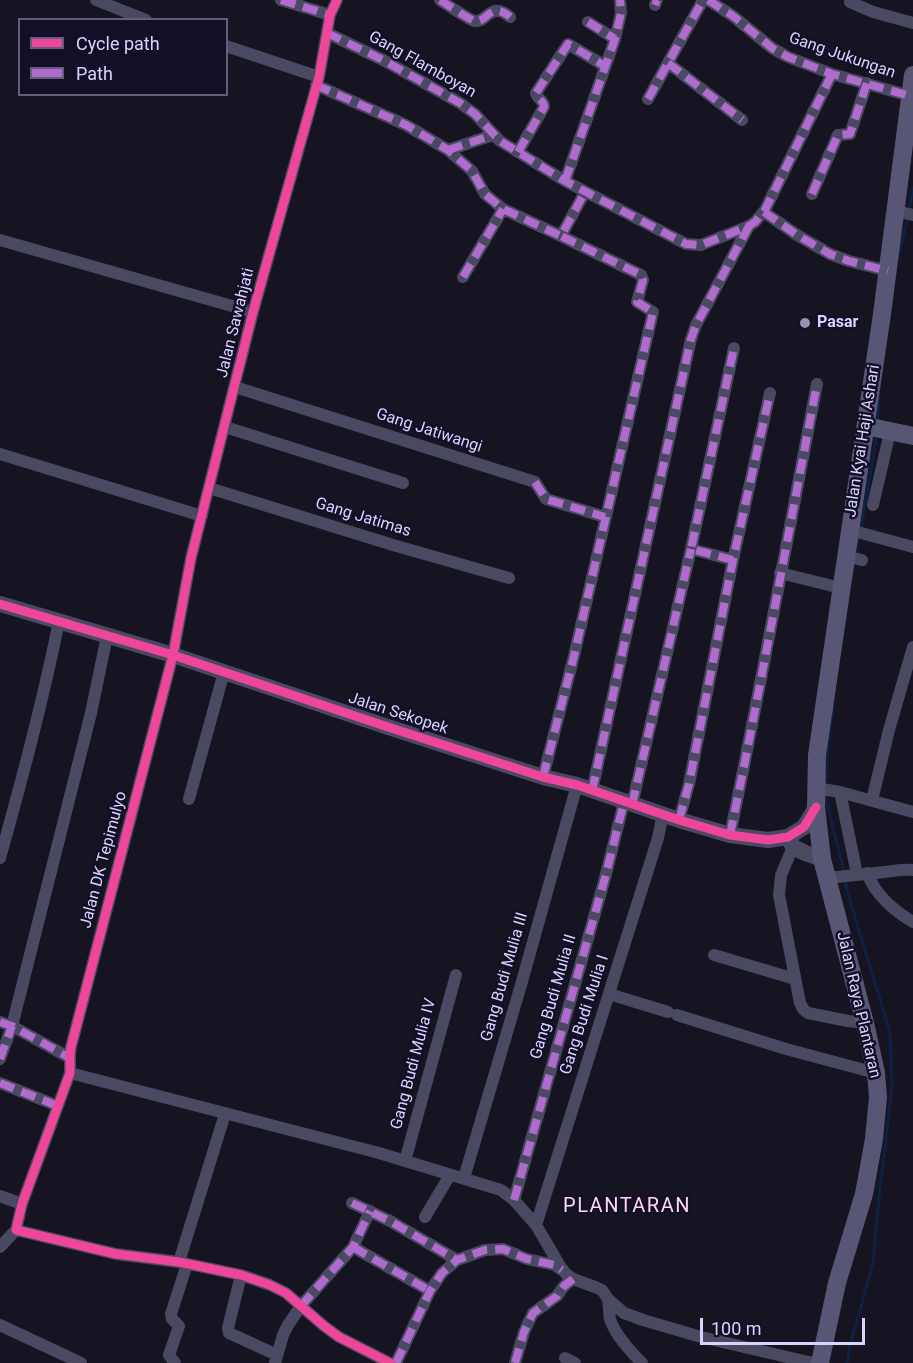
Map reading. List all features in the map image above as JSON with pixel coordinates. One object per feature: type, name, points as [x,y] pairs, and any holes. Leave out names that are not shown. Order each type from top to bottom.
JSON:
[{"type":"main road","name":"Jalan Kyai Haji Ashari","points":[[822,859],[816,807],[830,790],[817,755],[841,588],[853,558],[856,532],[879,429],[888,271],[904,213],[913,75]]},
{"type":"main road","points":[[879,429],[913,436]]},
{"type":"main road","name":"Jalan Raya Plantaran","points":[[820,1363],[837,1283],[864,1194],[878,1097],[876,1073],[866,1023],[850,875],[822,859]]},
{"type":"street","points":[[96,0],[141,18]]},
{"type":"street","points":[[281,0],[330,15]]},
{"type":"street","name":"Jalan Sawahjati","points":[[173,655],[191,558],[253,312],[317,81],[330,15],[336,0]]},
{"type":"street","points":[[440,0],[474,21],[481,20],[492,11],[506,13],[510,17]]},
{"type":"street","points":[[565,181],[615,39],[621,13],[620,0]]},
{"type":"street","points":[[648,99],[703,0]]},
{"type":"street","name":"Gang Jukungan","points":[[708,0],[733,16],[772,48],[788,57],[832,74],[910,96]]},
{"type":"street","points":[[850,2],[873,12],[913,23]]},
{"type":"street","points":[[588,22],[615,39]]},
{"type":"street","name":"Gang Flamboyan","points":[[327,33],[383,60],[460,103],[500,141],[565,181],[686,244],[701,245],[749,226]]},
{"type":"street","points":[[518,152],[544,107],[544,103],[536,93],[568,44],[605,66]]},
{"type":"street","points":[[228,47],[317,81],[406,124],[448,150],[472,171],[485,194],[504,209],[641,275],[643,280],[637,302],[653,312],[574,656],[543,777]]},
{"type":"street","points":[[668,63],[742,120]]},
{"type":"street","points":[[749,226],[764,212],[832,74]]},
{"type":"street","points":[[812,194],[838,135],[850,134],[867,83]]},
{"type":"street","points":[[448,150],[493,135]]},
{"type":"street","points":[[561,236],[585,192]]},
{"type":"street","points":[[463,277],[504,209]]},
{"type":"street","points":[[764,212],[830,254],[888,271]]},
{"type":"street","name":"Gang Budi Mulia III","points":[[464,1178],[521,985],[584,788],[689,346],[696,325],[749,226]]},
{"type":"street","points":[[0,240],[253,312]]},
{"type":"street","name":"Gang Budi Mulia II","points":[[514,1200],[628,803],[691,549],[734,348]]},
{"type":"street","points":[[730,835],[817,384]]},
{"type":"street","name":"Gang Jatiwangi","points":[[235,387],[535,482],[546,499],[605,517]]},
{"type":"street","name":"Gang Budi Mulia I","points":[[536,1225],[658,838],[688,784],[733,560],[770,393]]},
{"type":"street","points":[[225,427],[403,483]]},
{"type":"street","points":[[873,505],[869,474],[879,429]]},
{"type":"street","points":[[0,454],[202,516]]},
{"type":"street","name":"Gang Jatimas","points":[[209,488],[382,542],[509,578]]},
{"type":"street","points":[[856,532],[913,547]]},
{"type":"street","points":[[691,549],[733,560]]},
{"type":"street","points":[[780,573],[841,588]]},
{"type":"street","name":"Jalan Sekopek","points":[[0,604],[57,631],[107,636],[173,655],[388,727],[730,835],[791,842]]},
{"type":"street","points":[[0,858],[20,788],[57,631]]},
{"type":"street","points":[[0,1059],[12,1026],[91,713],[107,636]]},
{"type":"street","points":[[872,800],[900,687],[913,647]]},
{"type":"street","name":"Jalan DK Tepimulyo","points":[[16,1230],[22,1204],[70,1073],[71,1047],[173,655]]},
{"type":"street","points":[[189,799],[224,672]]},
{"type":"street","points":[[900,687],[913,691]]},
{"type":"street","points":[[850,875],[830,790],[913,812]]},
{"type":"street","points":[[816,807],[804,827],[791,842],[781,875],[779,895],[800,1003],[808,1012],[866,1023]]},
{"type":"street","points":[[791,842],[805,853],[822,859]]},
{"type":"street","points":[[850,875],[913,870]]},
{"type":"street","points":[[850,875],[872,884],[897,911],[913,922]]},
{"type":"street","points":[[714,955],[795,979]]},
{"type":"street","name":"Gang Budi Mulia IV","points":[[405,1161],[456,975]]},
{"type":"street","points":[[609,994],[786,1049],[876,1073]]},
{"type":"street","points":[[0,1022],[12,1026],[70,1058]]},
{"type":"street","points":[[70,1073],[318,1136],[501,1190],[514,1200],[536,1225],[562,1270]]},
{"type":"street","points":[[0,1083],[58,1106]]},
{"type":"street","points":[[175,1363],[169,1355],[179,1326],[172,1319],[171,1314],[225,1114]]},
{"type":"street","points":[[424,1216],[450,1175]]},
{"type":"street","points":[[0,1196],[22,1204]]},
{"type":"street","points":[[352,1203],[457,1260]]},
{"type":"street","points":[[241,1275],[228,1328],[229,1333],[276,1359],[283,1335],[301,1306],[353,1247],[369,1211]]},
{"type":"street","points":[[0,1247],[16,1230],[116,1254],[183,1263],[241,1275],[280,1289],[339,1337],[390,1363]]},
{"type":"street","points":[[353,1247],[430,1291]]},
{"type":"street","points":[[396,1363],[441,1273],[457,1260],[485,1250],[503,1249],[534,1261],[555,1265],[573,1279],[602,1290],[608,1299],[624,1313],[643,1320],[701,1337],[813,1363]]},
{"type":"street","points":[[515,1363],[524,1332],[533,1313],[557,1296],[573,1279]]},
{"type":"street","points":[[608,1299],[613,1326],[642,1363]]},
{"type":"street","points":[[0,1325],[81,1363]]},
{"type":"waterway","points":[[909,212],[913,188]]},
{"type":"waterway","points":[[898,258],[908,218]]},
{"type":"waterway","points":[[878,422],[879,395]]},
{"type":"waterway","points":[[861,528],[877,434]]},
{"type":"waterway","points":[[856,555],[859,535]]},
{"type":"waterway","points":[[852,576],[855,561]]},
{"type":"waterway","points":[[826,787],[833,707]]},
{"type":"waterway","points":[[826,793],[844,871]]},
{"type":"waterway","points":[[845,881],[890,1032],[892,1088],[873,1264],[847,1363]]},
{"type":"marked path","points":[[281,0],[330,15]]},
{"type":"marked path","points":[[440,0],[474,21],[498,11],[510,17]]},
{"type":"marked path","points":[[565,181],[615,39],[621,13],[620,0]]},
{"type":"marked path","points":[[655,5],[657,0]]},
{"type":"marked path","points":[[648,99],[703,0]]},
{"type":"marked path","points":[[708,0],[733,16],[772,48],[788,57],[832,74],[910,96]]},
{"type":"marked path","points":[[588,22],[615,39]]},
{"type":"marked path","points":[[327,33],[383,60],[460,103],[475,114],[500,141],[565,181],[686,244],[701,245],[755,222],[765,210],[832,74]]},
{"type":"marked path","points":[[518,152],[544,107],[536,93],[568,44],[605,66]]},
{"type":"marked path","points":[[668,63],[742,120]]},
{"type":"marked path","points":[[812,194],[838,135],[850,134],[867,83]]},
{"type":"marked path","points":[[316,85],[406,125],[448,150],[472,171],[485,194],[503,209],[561,236],[585,192]]},
{"type":"marked path","points":[[448,150],[493,135]]},
{"type":"marked path","points":[[463,277],[503,209]]},
{"type":"marked path","points":[[764,212],[830,254],[888,271]]},
{"type":"marked path","points":[[592,791],[691,339],[696,325],[749,226]]},
{"type":"marked path","points":[[543,777],[574,656],[653,312],[637,302],[643,280],[641,275],[561,236]]},
{"type":"marked path","points":[[733,560],[691,549],[734,348]]},
{"type":"marked path","points":[[730,835],[817,384]]},
{"type":"marked path","points":[[679,820],[689,784],[733,560],[770,393]]},
{"type":"marked path","points":[[535,482],[546,499],[605,517]]},
{"type":"marked path","points":[[632,805],[691,549]]},
{"type":"marked path","points":[[514,1200],[605,878],[624,802]]},
{"type":"marked path","points":[[0,1022],[12,1026],[70,1058]]},
{"type":"marked path","points":[[0,1059],[12,1026]]},
{"type":"marked path","points":[[0,1083],[58,1106]]},
{"type":"marked path","points":[[352,1203],[390,1221],[457,1260]]},
{"type":"marked path","points":[[301,1306],[353,1247],[370,1211]]},
{"type":"marked path","points":[[353,1247],[430,1291]]},
{"type":"marked path","points":[[396,1363],[430,1291],[442,1273],[457,1260],[485,1250],[503,1249],[527,1259],[555,1265],[562,1270]]},
{"type":"marked path","points":[[515,1363],[524,1332],[533,1313],[557,1296],[573,1279]]},
{"type":"cycle path","points":[[337,0],[330,15],[319,77],[253,312],[191,558],[173,655],[71,1047],[70,1073],[22,1204],[16,1230],[116,1254],[179,1262],[241,1275],[270,1285],[286,1293],[339,1337],[390,1363]]},
{"type":"cycle path","points":[[0,604],[173,655],[388,727],[730,835],[768,840],[788,837],[804,827],[816,807]]},
{"type":"place","name":"Pasar","points":[[805,323]]},
{"type":"district","name":"PLANTARAN","points":[[627,1207]]}]
